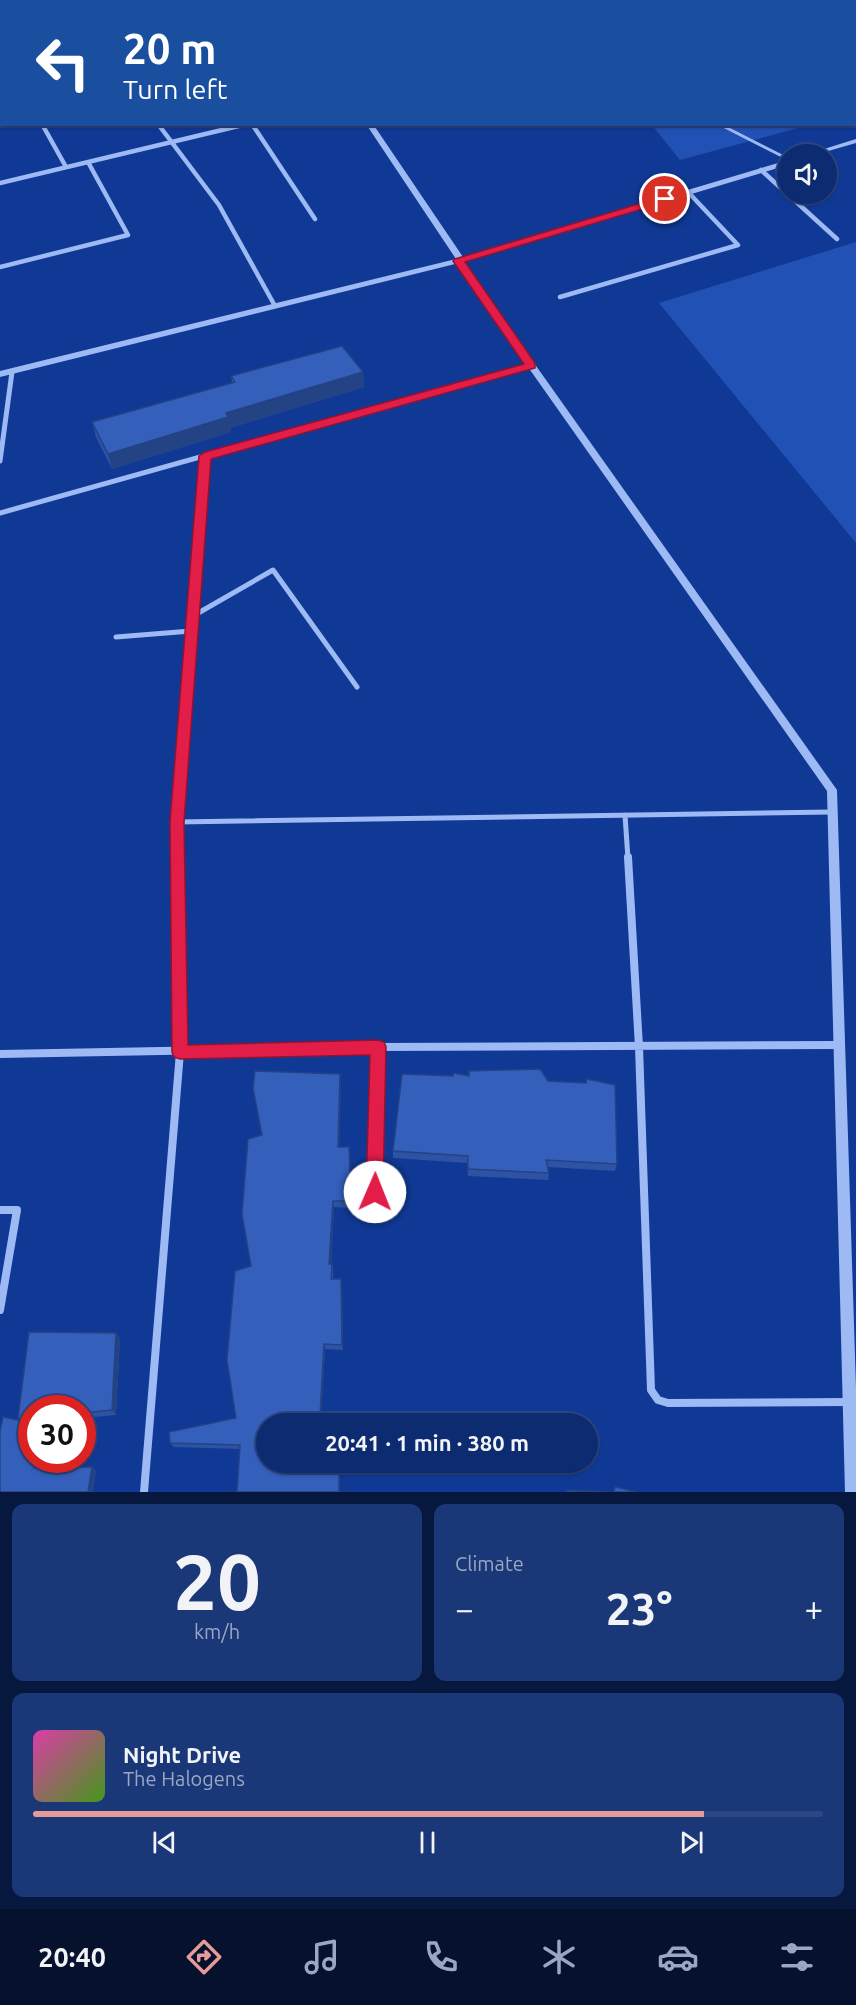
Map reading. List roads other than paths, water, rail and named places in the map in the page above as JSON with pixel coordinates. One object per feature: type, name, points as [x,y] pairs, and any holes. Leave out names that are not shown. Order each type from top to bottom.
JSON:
[{"type":"street","points":[[43,126],[66,167]]},
{"type":"street","points":[[159,126],[169,143],[219,205],[275,306]]},
{"type":"street","points":[[0,183],[238,126]]},
{"type":"street","points":[[253,126],[315,219]]},
{"type":"street","points":[[370,126],[531,366],[832,790],[852,1492]]},
{"type":"street","points":[[837,147],[856,141]]},
{"type":"street","points":[[0,267],[128,235],[88,162]]},
{"type":"street","points":[[0,374],[459,261],[777,164]]},
{"type":"street","points":[[761,170],[837,239]]},
{"type":"street","points":[[560,297],[738,245],[688,192]]},
{"type":"street","points":[[0,513],[531,366]]},
{"type":"street","points":[[0,461],[12,372]]},
{"type":"street","points":[[144,1492],[180,1052],[177,822],[205,456]]},
{"type":"street","points":[[193,616],[273,570],[357,687]]},
{"type":"street","points":[[116,637],[191,631]]},
{"type":"street","points":[[177,822],[832,812]]},
{"type":"street","points":[[625,815],[639,1047],[651,1389],[658,1400],[668,1403],[850,1402]]},
{"type":"street","points":[[0,1053],[180,1052],[378,1047],[839,1045]]},
{"type":"street","points":[[375,1192],[378,1047]]},
{"type":"street","points":[[0,1210],[18,1210],[0,1310]]},
{"type":"lane","points":[[723,126],[777,154]]}]
